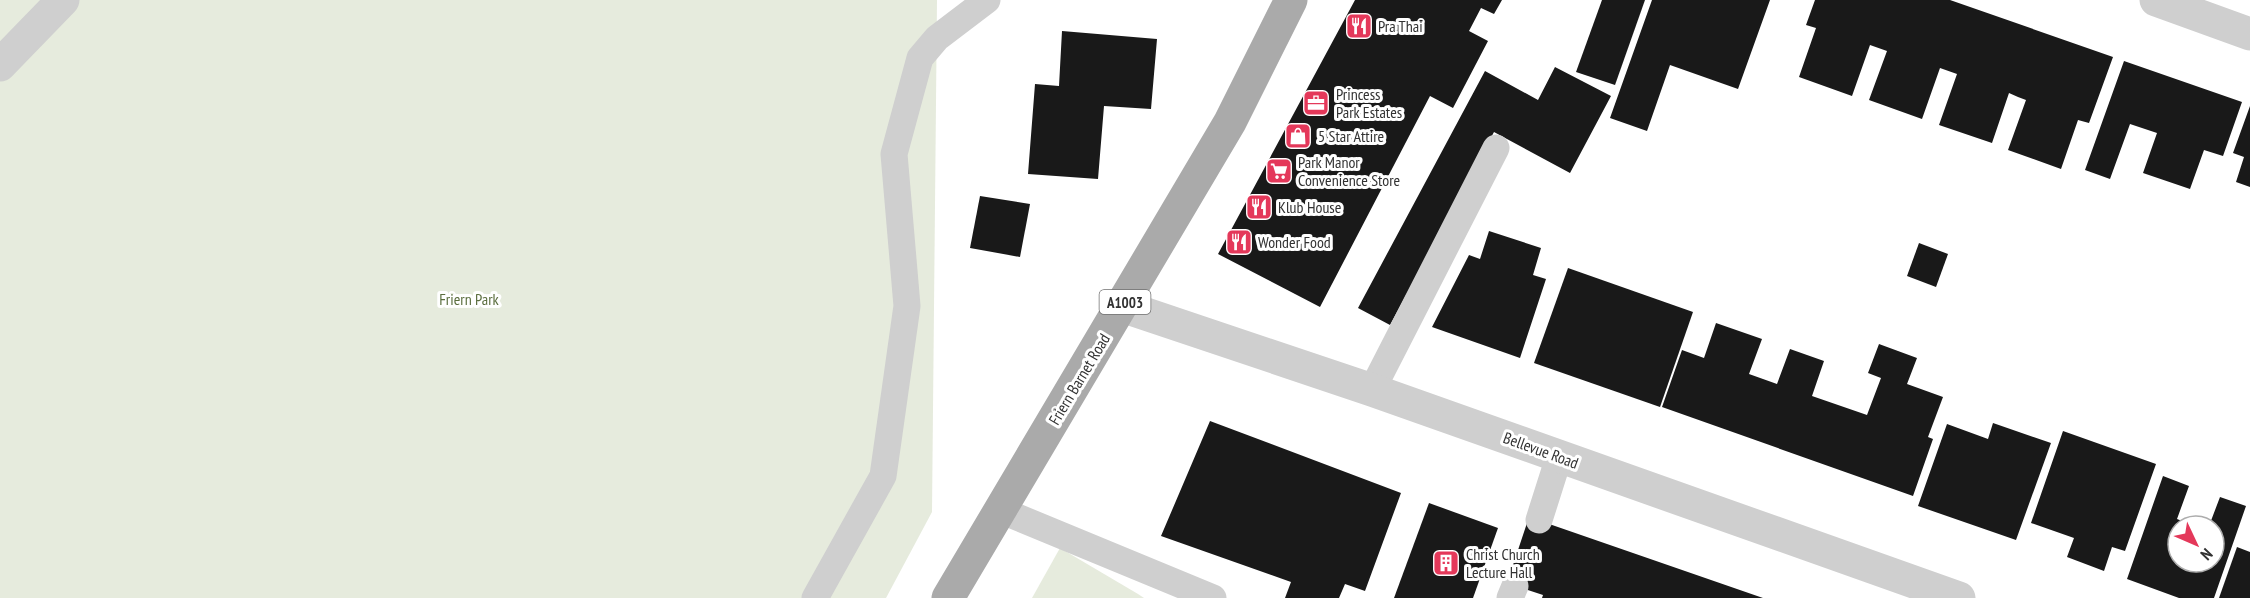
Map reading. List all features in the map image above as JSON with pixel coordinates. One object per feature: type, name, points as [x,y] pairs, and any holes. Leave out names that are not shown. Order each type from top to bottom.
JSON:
[{"type":"main road","name":"Friern Barnet Road","points":[[948,598],[1230,123],[1291,0]]},
{"type":"street","points":[[0,65],[63,0]]},
{"type":"street","points":[[2156,0],[2250,34]]},
{"type":"street","name":"Bellevue Road","points":[[1122,306],[1372,390],[1959,598]]},
{"type":"lane","points":[[815,598],[882,476],[907,306],[894,154],[920,58],[937,38],[987,0]]},
{"type":"lane","points":[[1372,390],[1496,148]]},
{"type":"lane","points":[[1539,520],[1559,457]]},
{"type":"lane","points":[[1000,510],[1213,598]]},
{"type":"green space","name":"Friern Park","points":[[0,0],[937,0],[932,512],[886,598],[0,598]]},
{"type":"green space","points":[[1060,548],[1138,594],[1144,598],[1032,598]]},
{"type":"building","points":[[1355,0],[1502,0],[1494,14],[1481,8],[1469,31],[1488,41],[1453,108],[1430,96],[1320,307],[1218,254]]},
{"type":"building","points":[[1602,0],[1645,0],[1615,85],[1576,72]]},
{"type":"building","points":[[1652,0],[1770,0],[1738,89],[1670,65],[1647,131],[1610,118]]},
{"type":"building","points":[[1815,0],[1950,0],[2113,57],[2089,123],[2078,120],[2061,169],[2008,150],[2026,100],[2009,93],[1992,143],[1939,125],[1957,74],[1940,68],[1922,119],[1869,100],[1887,51],[1870,45],[1852,96],[1799,77],[1816,28],[1806,25]]},
{"type":"building","points":[[1062,31],[1157,39],[1151,109],[1104,106],[1098,179],[1028,174],[1035,84],[1059,86]]},
{"type":"building","points":[[2124,61],[2242,102],[2223,156],[2204,150],[2190,189],[2143,173],[2157,133],[2130,124],[2110,179],[2085,170]]},
{"type":"building","points":[[1555,67],[1611,96],[1570,173],[1494,132],[1390,325],[1358,308],[1485,71],[1538,100]]},
{"type":"building","points":[[2250,106],[2250,187],[2236,182],[2244,157],[2233,153]]},
{"type":"building","points":[[980,196],[1030,204],[1020,257],[970,248]]},
{"type":"building","points":[[1489,231],[1541,248],[1533,275],[1546,279],[1520,358],[1432,327],[1469,255],[1480,259]]},
{"type":"building","points":[[1919,243],[1948,254],[1936,287],[1907,276]]},
{"type":"building","points":[[1568,268],[1693,312],[1660,407],[1534,363]]},
{"type":"building","points":[[1716,323],[1762,339],[1749,374],[1777,384],[1790,349],[1824,361],[1812,396],[1867,415],[1881,378],[1868,373],[1879,344],[1917,358],[1907,384],[1943,397],[1928,437],[1933,439],[1913,496],[1662,407],[1682,350],[1704,358]]},
{"type":"building","points":[[1210,421],[1401,493],[1365,591],[1345,584],[1339,598],[1285,598],[1291,582],[1161,536]]},
{"type":"building","points":[[1993,423],[2051,443],[2016,540],[1918,506],[1947,424],[1988,439]]},
{"type":"building","points":[[2063,431],[2156,464],[2125,551],[2112,547],[2104,571],[2067,557],[2074,538],[2031,523]]},
{"type":"building","points":[[2163,476],[2189,486],[2179,514],[2166,514],[2166,574],[2222,574],[2214,598],[2179,598],[2127,579]]},
{"type":"building","points":[[2220,497],[2246,506],[2226,564],[2226,514],[2214,514]]},
{"type":"building","name":"Christ Church Lecture Hall","points":[[1429,503],[1498,528],[1473,598],[1394,598]]},
{"type":"building","points":[[1529,517],[1763,598],[1542,598],[1543,595],[1507,583]]},
{"type":"building","points":[[2237,547],[2250,552],[2250,598],[2219,598]]},
{"type":"place","name":"Pra Thai","points":[[1359,26]]},
{"type":"place","name":"Princess Park Estates","points":[[1316,103]]},
{"type":"place","name":"5 Star Attire","points":[[1298,136]]},
{"type":"place","name":"Park Manor Convenience Store","points":[[1279,171]]},
{"type":"place","name":"Klub House","points":[[1259,207]]},
{"type":"place","name":"Wonder Food","points":[[1239,242]]},
{"type":"place","name":"Christ Church Lecture Hall","points":[[1446,563]]}]
